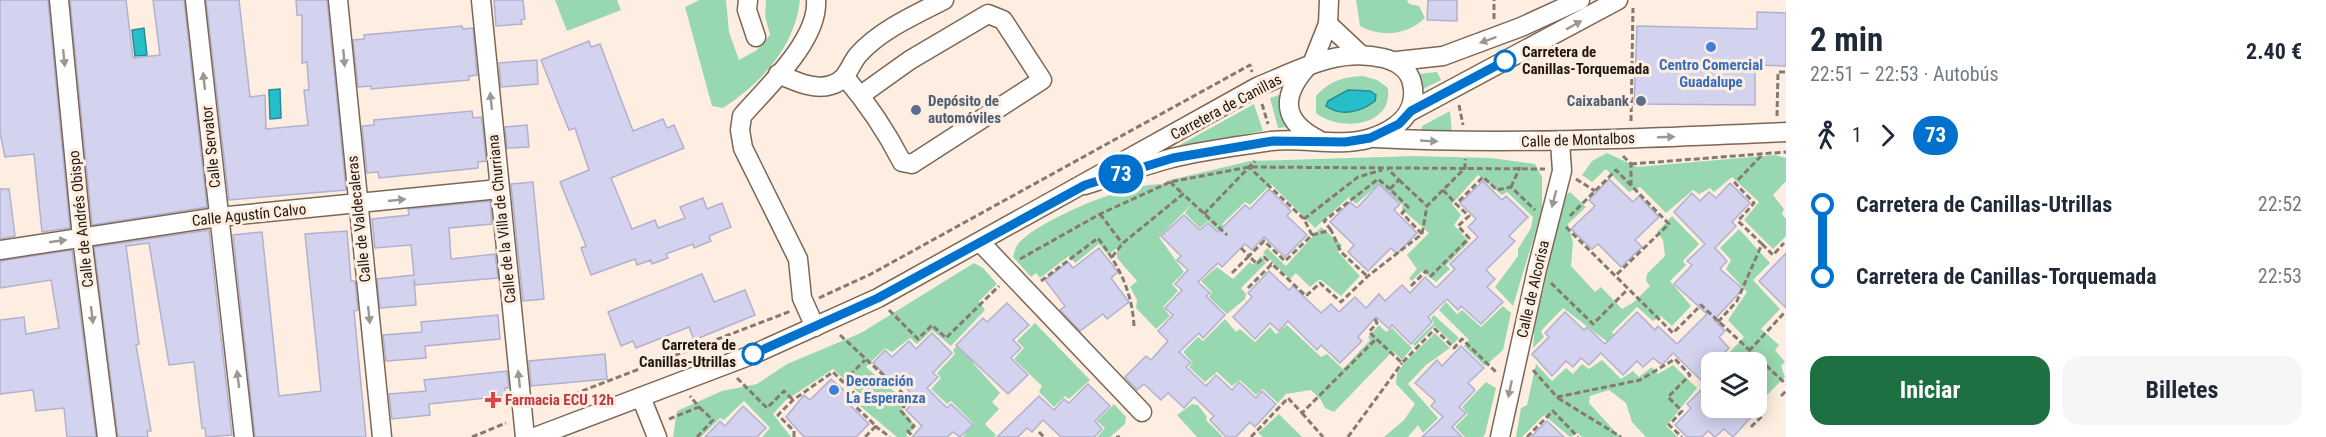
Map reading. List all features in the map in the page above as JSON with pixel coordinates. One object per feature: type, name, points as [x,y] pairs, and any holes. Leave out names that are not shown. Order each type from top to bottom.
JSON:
[{"type":"street","name":"Calle de Andrés Obispo","points":[[59,0],[82,238],[107,437]]},
{"type":"street","name":"Calle Servator","points":[[195,0],[244,437]]},
{"type":"street","name":"Calle de Valdecaleras","points":[[338,0],[382,437]]},
{"type":"street","name":"Calle de la Villa de Churriana","points":[[481,0],[525,437]]},
{"type":"street","points":[[748,0],[747,10],[756,37]]},
{"type":"street","points":[[816,0],[812,27],[803,43],[742,116],[740,130],[743,148],[798,258],[802,298],[821,325]]},
{"type":"street","points":[[778,74],[801,84],[830,86],[845,77],[858,55],[892,27],[944,0]]},
{"type":"street","points":[[1329,0],[1328,24],[1309,65],[1294,81],[1288,97],[1290,116],[1300,130],[1321,141],[1345,142],[1370,138],[1399,124],[1411,111],[1618,0]]},
{"type":"street","points":[[1309,65],[1340,55],[1360,54],[1397,61],[1443,56],[1521,27],[1580,0]]},
{"type":"street","points":[[845,77],[861,95],[884,129],[902,162],[912,164],[1042,80],[1003,20],[988,14],[910,60],[861,95]]},
{"type":"street","points":[[1328,24],[1360,54]]},
{"type":"street","points":[[1397,61],[1411,79],[1414,94],[1411,111]]},
{"type":"street","name":"Carretera de Canillas","points":[[536,437],[725,365],[821,325],[878,298],[1085,185],[1257,87],[1309,65]]},
{"type":"street","name":"Calle de Montalbos","points":[[1370,138],[1464,142],[1560,142],[1781,132]]},
{"type":"street","name":"Carretera de Canillas","points":[[1085,185],[1173,158],[1273,141],[1321,141]]},
{"type":"street","name":"Calle de Alcorisa","points":[[1500,437],[1537,269],[1562,171],[1560,142]]},
{"type":"street","name":"Calle Agustín Calvo","points":[[0,250],[218,217],[499,189]]},
{"type":"street","points":[[980,242],[1142,412]]},
{"type":"street","points":[[641,397],[655,431]]},
{"type":"path","points":[[1631,138],[1633,0]]},
{"type":"path","points":[[543,407],[806,303],[871,274],[1250,65],[1273,141],[1204,214]]},
{"type":"path","points":[[1781,132],[1778,72],[1786,72]]},
{"type":"path","points":[[1607,139],[1631,164],[1631,185]]},
{"type":"path","points":[[1631,164],[1786,152]]},
{"type":"path","points":[[1763,154],[1735,183],[1754,203],[1738,221],[1773,255],[1784,243]]},
{"type":"path","points":[[1249,167],[1304,219],[1312,235]]},
{"type":"path","points":[[878,298],[918,339],[932,325],[946,338],[1000,285],[1005,268],[1100,214],[1170,182],[1249,167],[1388,169],[1520,167],[1562,171]]},
{"type":"path","points":[[1511,187],[1520,167]]},
{"type":"path","points":[[1388,169],[1426,206]]},
{"type":"path","points":[[1304,219],[1358,177],[1388,169]]},
{"type":"path","points":[[1615,276],[1669,224],[1616,170],[1563,224],[1615,276],[1628,289],[1673,333],[1701,305],[1786,384]]},
{"type":"path","points":[[1456,204],[1483,177],[1497,190],[1511,187]]},
{"type":"path","points":[[1240,248],[1257,264],[1264,257],[1306,296],[1320,283],[1341,302],[1368,276],[1422,234],[1401,213],[1408,207],[1378,179],[1324,221],[1331,230],[1341,252],[1368,276]]},
{"type":"path","points":[[1390,189],[1399,180]]},
{"type":"path","points":[[1170,182],[1227,235]]},
{"type":"path","points":[[1511,187],[1548,223]]},
{"type":"path","points":[[1411,286],[1426,271],[1431,276],[1469,238],[1458,226],[1469,216],[1443,190]]},
{"type":"path","points":[[1112,257],[1123,243],[1183,195]]},
{"type":"path","points":[[1100,214],[1123,243]]},
{"type":"path","points":[[1232,273],[1264,241],[1285,261],[1312,235],[1331,230]]},
{"type":"path","points":[[1042,306],[1053,296],[1041,281],[1098,238],[1112,257],[1132,299],[1134,326]]},
{"type":"path","points":[[1718,322],[1737,301],[1762,244]]},
{"type":"path","points":[[1248,288],[1272,264]]},
{"type":"path","points":[[1537,269],[1593,324],[1628,289]]},
{"type":"path","points":[[1349,294],[1353,298]]},
{"type":"path","points":[[1749,351],[1784,313]]},
{"type":"path","points":[[1375,319],[1377,322],[1369,332],[1402,363]]},
{"type":"path","points":[[821,325],[865,359],[909,399],[902,411],[914,426],[909,431],[913,437]]},
{"type":"path","points":[[1348,437],[1402,363],[1435,329],[1454,348],[1462,339],[1511,387]]},
{"type":"path","points":[[1302,413],[1377,339]]},
{"type":"path","points":[[1518,353],[1557,397],[1621,437]]},
{"type":"path","points":[[843,382],[865,359]]},
{"type":"path","points":[[1557,397],[1640,380],[1675,359],[1690,375],[1668,398],[1682,411],[1669,425],[1682,437]]},
{"type":"path","points":[[725,365],[767,408],[784,392],[793,400]]},
{"type":"path","points":[[794,437],[794,431],[778,415],[793,400],[834,372],[856,395],[856,407],[890,437]]},
{"type":"path","points":[[678,383],[713,420],[697,437]]},
{"type":"path","points":[[1781,396],[1786,391]]},
{"type":"path","points":[[1251,437],[1288,398],[1323,437]]},
{"type":"path","points":[[655,431],[699,407]]},
{"type":"path","points":[[1527,437],[1553,411],[1578,437]]},
{"type":"path","points":[[1751,427],[1760,418]]},
{"type":"path","points":[[866,437],[876,426]]},
{"type":"path","points":[[1039,432],[1044,437]]},
{"type":"green space","points":[[555,0],[617,0],[621,10],[567,31]]},
{"type":"green space","points":[[699,0],[726,0],[729,32],[739,60],[757,50],[770,35],[765,16],[766,0],[800,0],[791,33],[774,62],[750,87],[723,108],[712,106],[685,7]]},
{"type":"green space","points":[[1356,0],[1407,0],[1409,4],[1419,6],[1425,18],[1410,28],[1394,33],[1368,30],[1360,26]]},
{"type":"green space","points":[[1437,72],[1441,80],[1423,89],[1419,74]]},
{"type":"green space","points":[[1363,76],[1377,80],[1388,88],[1387,101],[1382,111],[1373,118],[1350,124],[1338,123],[1316,113],[1316,96],[1331,83],[1349,77]]},
{"type":"green space","points":[[1279,95],[1286,127],[1278,128],[1270,98]]},
{"type":"green space","points":[[1254,104],[1263,131],[1178,146]]},
{"type":"green space","points":[[1450,111],[1452,135],[1421,134],[1422,126]]},
{"type":"green space","points":[[1607,153],[1637,167],[1775,155],[1786,158],[1786,181],[1773,195],[1784,209],[1782,214],[1786,219],[1786,236],[1773,249],[1744,220],[1759,202],[1732,177],[1714,192],[1710,188],[1699,194],[1693,190],[1666,213],[1640,187],[1629,192],[1606,169],[1592,182],[1582,175],[1592,161]]},
{"type":"green space","points":[[1414,156],[1491,158],[1535,164],[1542,177],[1542,210],[1513,306],[1495,287],[1518,256],[1518,249],[1531,228],[1533,217],[1507,192],[1502,195],[1478,175],[1452,204],[1461,215],[1454,225],[1469,242],[1446,265],[1450,269],[1436,282],[1422,271],[1412,281],[1409,278],[1417,269],[1407,255],[1429,233],[1379,184],[1356,204],[1349,197],[1315,228],[1271,184],[1250,205],[1245,202],[1222,224],[1226,229],[1223,235],[1208,221],[1200,228],[1185,213],[1191,205],[1159,237],[1184,272],[1172,284],[1178,291],[1163,307],[1170,316],[1156,329],[1136,308],[1137,300],[1130,287],[1137,281],[1117,258],[1117,248],[1108,255],[1099,244],[1075,263],[1069,256],[1040,278],[1036,273],[1031,277],[1013,257],[1022,240],[1053,219],[1094,201],[1137,187],[1155,184],[1170,185],[1166,181],[1250,161]]},
{"type":"green space","points":[[1570,192],[1586,207],[1568,224],[1573,243],[1571,266],[1595,292],[1601,287],[1622,309],[1634,302],[1650,286],[1646,281],[1647,274],[1665,256],[1663,240],[1657,232],[1672,216],[1699,244],[1683,261],[1686,265],[1670,281],[1691,306],[1672,326],[1661,316],[1653,321],[1637,307],[1612,332],[1615,337],[1609,343],[1563,308],[1541,331],[1544,337],[1533,348],[1534,335],[1530,321],[1537,298],[1542,296],[1562,199]]},
{"type":"green space","points":[[1321,227],[1342,245],[1338,252],[1360,276],[1341,296],[1320,279],[1310,287],[1296,273],[1290,279],[1263,253],[1267,248],[1286,266]]},
{"type":"green space","points":[[1739,229],[1770,263],[1753,280],[1780,309],[1761,329],[1779,345],[1775,350],[1785,362],[1781,366],[1785,377],[1767,395],[1767,352],[1730,352],[1744,337],[1728,320],[1747,292],[1726,269],[1731,260],[1720,248]]},
{"type":"green space","points":[[1261,256],[1266,263],[1241,288],[1246,294],[1245,299],[1227,314],[1209,297],[1212,292],[1201,281],[1217,267],[1233,279],[1250,262],[1253,265]]},
{"type":"green space","points":[[974,263],[983,268],[997,284],[979,301],[985,310],[951,346],[932,330],[917,344],[910,338],[892,352],[885,348],[866,367],[905,401],[902,409],[916,427],[906,435],[908,437],[897,437],[860,406],[860,394],[833,369],[785,401],[773,414],[791,437],[762,437],[770,428],[744,401],[724,420],[720,418],[701,437],[673,437],[677,411],[722,391],[757,384],[787,364],[861,333]]},
{"type":"green space","points":[[1446,302],[1457,314],[1462,310],[1481,327],[1503,306],[1511,313],[1503,350],[1485,366],[1464,346],[1469,340],[1439,310]]},
{"type":"green space","points":[[1434,315],[1459,338],[1453,344],[1435,326],[1415,346],[1413,344],[1434,323],[1431,318]]},
{"type":"green space","points":[[1225,319],[1236,332],[1240,329],[1255,342],[1270,327],[1276,334],[1287,325],[1321,357],[1327,354],[1343,369],[1370,340],[1368,337],[1379,325],[1386,332],[1392,328],[1412,348],[1402,360],[1393,351],[1334,412],[1325,408],[1311,390],[1286,394],[1278,403],[1263,389],[1256,395],[1240,380],[1232,386],[1217,372],[1205,382],[1189,367],[1193,363],[1183,352],[1198,337],[1203,341]]},
{"type":"green space","points":[[1035,323],[1090,380],[1069,399],[1065,396],[1054,407],[1039,392],[1042,386],[1014,359],[1024,348],[1017,341]]},
{"type":"green space","points":[[1435,333],[1450,348],[1426,365],[1408,384],[1438,418],[1423,433],[1418,425],[1408,437],[1384,437],[1404,420],[1415,404],[1396,384],[1397,373]]},
{"type":"green space","points":[[960,342],[977,358],[973,363],[1000,393],[992,402],[999,409],[985,424],[996,435],[994,437],[963,437],[973,423],[951,401],[947,404],[931,389],[941,378],[937,373],[955,354],[953,350]]},
{"type":"green space","points":[[1602,360],[1621,379],[1633,371],[1639,377],[1652,367],[1658,374],[1673,365],[1697,388],[1666,426],[1678,437],[1646,437],[1632,422],[1626,403],[1609,390],[1590,396],[1589,403],[1620,437],[1582,437],[1578,433],[1570,437],[1544,415],[1522,437],[1516,437],[1521,408],[1527,405],[1536,364],[1552,381],[1566,368],[1573,374],[1582,364],[1589,369]]},
{"type":"green space","points":[[1486,382],[1496,388],[1485,434],[1483,437],[1465,437],[1455,427],[1468,414],[1462,407]]},
{"type":"green space","points":[[1114,404],[1126,417],[1125,424],[1110,437],[1097,437],[1105,428],[1097,421]]},
{"type":"green space","points":[[1192,404],[1198,405],[1207,417],[1206,420],[1223,437],[1197,437],[1177,415]]},
{"type":"green space","points":[[1279,414],[1302,437],[1263,437],[1258,433]]},
{"type":"water","points":[[144,28],[147,55],[135,56],[132,30]]},
{"type":"water","points":[[280,89],[281,118],[270,119],[269,90]]},
{"type":"water","points":[[1348,90],[1370,91],[1376,95],[1375,101],[1351,112],[1338,111],[1326,106],[1328,101]]},
{"type":"building","points":[[0,0],[48,0],[70,228],[42,232],[34,154],[5,157],[0,133]]},
{"type":"building","points":[[70,0],[126,0],[133,58],[160,55],[153,0],[184,0],[207,207],[92,225]]},
{"type":"building","points":[[206,0],[239,0],[250,97],[265,95],[266,129],[308,125],[304,90],[309,90],[307,62],[302,63],[302,15],[297,15],[296,0],[327,0],[346,190],[229,200]]},
{"type":"building","points":[[494,0],[523,0],[525,19],[521,20],[522,24],[496,26]]},
{"type":"building","points":[[1428,0],[1457,0],[1457,21],[1427,20]]},
{"type":"building","name":"Centro Comercial Guadalupe","points":[[1757,12],[1786,13],[1786,66],[1755,65],[1755,105],[1634,104],[1637,26],[1757,29]]},
{"type":"building","points":[[462,26],[463,29],[473,28],[477,75],[469,76],[469,80],[371,89],[371,86],[358,87],[353,40],[364,39],[364,35]]},
{"type":"building","points":[[589,41],[591,47],[600,44],[633,131],[663,119],[667,128],[674,125],[684,148],[611,178],[632,229],[655,220],[658,228],[685,218],[680,207],[703,198],[707,209],[722,203],[731,227],[709,236],[711,241],[694,248],[693,244],[666,254],[668,258],[652,264],[651,260],[637,265],[635,259],[591,275],[581,248],[586,246],[560,182],[589,170],[575,128],[569,130],[541,60]]},
{"type":"building","points":[[537,60],[538,84],[501,87],[499,63]]},
{"type":"building","points":[[472,111],[473,118],[481,117],[483,128],[486,161],[478,162],[478,168],[379,178],[378,172],[367,173],[362,126],[374,125],[374,120]]},
{"type":"building","points":[[527,125],[529,147],[507,148],[505,127]]},
{"type":"building","points":[[1609,179],[1633,202],[1639,196],[1659,217],[1635,240],[1642,247],[1621,267],[1598,244],[1592,249],[1571,229],[1595,206],[1589,200]]},
{"type":"building","points":[[1483,181],[1502,200],[1506,196],[1528,217],[1509,236],[1515,241],[1486,270],[1495,279],[1487,287],[1503,302],[1481,324],[1461,306],[1458,310],[1447,299],[1428,317],[1432,322],[1411,344],[1392,325],[1389,329],[1376,317],[1358,337],[1362,341],[1340,363],[1321,345],[1317,350],[1288,321],[1279,331],[1270,323],[1255,339],[1233,317],[1252,297],[1248,293],[1269,271],[1289,290],[1293,286],[1321,313],[1331,304],[1339,312],[1355,297],[1366,308],[1379,294],[1385,301],[1402,285],[1410,293],[1425,277],[1436,288],[1455,269],[1450,264],[1478,237],[1468,227],[1476,219],[1460,203]]},
{"type":"building","points":[[533,182],[544,299],[523,301],[511,184]]},
{"type":"building","points":[[1730,183],[1750,203],[1732,222],[1736,226],[1715,248],[1727,261],[1720,269],[1743,289],[1714,320],[1725,331],[1719,337],[1729,348],[1725,352],[1701,352],[1701,380],[1673,353],[1662,365],[1653,358],[1643,367],[1637,361],[1623,375],[1601,353],[1589,365],[1581,358],[1573,367],[1566,361],[1552,376],[1532,354],[1549,337],[1545,333],[1565,312],[1584,330],[1587,327],[1605,344],[1637,312],[1655,330],[1658,326],[1677,344],[1707,314],[1674,284],[1692,265],[1687,261],[1705,244],[1674,212],[1692,193],[1700,201],[1709,192],[1716,198]]},
{"type":"building","points":[[1379,184],[1400,204],[1394,210],[1417,233],[1397,254],[1391,248],[1368,271],[1348,252],[1354,245],[1330,222],[1350,202],[1357,208]]},
{"type":"building","points":[[0,189],[9,189],[15,236],[0,239]]},
{"type":"building","points":[[1269,189],[1291,211],[1287,216],[1307,235],[1285,257],[1264,237],[1252,250],[1245,244],[1222,267],[1218,263],[1198,282],[1210,293],[1206,296],[1225,315],[1203,338],[1199,333],[1179,352],[1191,363],[1186,367],[1206,386],[1216,375],[1232,390],[1239,382],[1256,398],[1262,391],[1276,404],[1255,427],[1250,422],[1236,437],[1226,437],[1210,420],[1214,416],[1194,397],[1184,408],[1168,393],[1161,400],[1144,384],[1137,390],[1125,377],[1146,356],[1151,360],[1168,341],[1158,331],[1173,315],[1165,308],[1182,290],[1175,284],[1188,270],[1177,260],[1181,256],[1161,236],[1184,215],[1200,230],[1208,223],[1218,232],[1245,205],[1250,209]]},
{"type":"building","points":[[490,201],[492,224],[449,228],[451,259],[495,254],[498,278],[415,285],[414,279],[416,305],[380,308],[377,279],[414,275],[411,245],[375,248],[372,219],[409,215],[408,209]]},
{"type":"building","points":[[209,230],[232,435],[206,437],[205,428],[202,428],[194,362],[169,365],[149,243],[126,246],[139,344],[136,345],[151,431],[147,431],[148,437],[118,437],[94,247]]},
{"type":"building","points":[[347,231],[351,281],[355,281],[358,310],[354,311],[366,437],[255,437],[233,235],[262,232],[279,396],[321,391],[305,234]]},
{"type":"building","points":[[1099,248],[1118,272],[1111,278],[1129,302],[1107,319],[1103,314],[1080,331],[1060,310],[1065,306],[1045,280],[1068,262],[1073,268]]},
{"type":"building","points":[[72,250],[96,437],[67,437],[64,408],[36,411],[33,390],[0,394],[0,320],[24,317],[26,334],[59,328],[51,280],[0,288],[0,261]]},
{"type":"building","points":[[1786,253],[1786,308],[1759,281]]},
{"type":"building","points":[[702,274],[714,302],[745,290],[755,315],[694,340],[689,327],[636,348],[633,341],[621,346],[608,312]]},
{"type":"building","points":[[1007,303],[1029,325],[1013,340],[1021,348],[1011,358],[1028,375],[1008,394],[956,345],[983,318],[987,322]]},
{"type":"building","points":[[498,315],[500,339],[425,346],[426,358],[386,361],[383,335],[422,332],[421,322]]},
{"type":"building","points":[[932,333],[952,353],[933,373],[938,377],[927,388],[947,408],[951,404],[973,425],[960,437],[953,432],[947,437],[912,437],[922,426],[906,410],[917,399],[898,380],[894,384],[873,363],[885,350],[892,357],[909,341],[916,349]]},
{"type":"building","points":[[1461,346],[1484,368],[1468,383],[1475,390],[1459,407],[1466,413],[1452,427],[1462,437],[1422,437],[1443,417],[1431,406],[1435,401],[1415,383],[1437,360],[1442,366]]},
{"type":"building","points":[[605,354],[607,379],[531,386],[529,361]]},
{"type":"building","points":[[507,371],[509,388],[505,388],[505,396],[429,404],[430,415],[392,419],[389,394],[426,391],[424,380]]},
{"type":"building","points":[[831,379],[853,398],[848,403],[869,424],[856,437],[804,437],[786,417],[804,395],[810,400]]},
{"type":"building","points":[[1088,384],[1110,406],[1095,421],[1102,429],[1094,437],[1061,437],[1043,420],[1032,432],[1027,428],[1018,437],[997,437],[1039,396],[1054,410],[1064,399],[1069,403]]},
{"type":"building","points":[[1701,390],[1701,418],[1750,418],[1733,437],[1724,429],[1715,437],[1708,431],[1702,437],[1687,437],[1675,425],[1691,408],[1687,404]]},
{"type":"building","points":[[743,406],[766,428],[757,437],[705,437],[720,421],[725,426]]},
{"type":"building","points":[[1547,421],[1564,437],[1531,437]]},
{"type":"bus line","name":"73","points":[[753,354],[878,298],[1085,185],[1173,158],[1273,141],[1345,142],[1370,138],[1399,124],[1411,111],[1505,61]]},
{"type":"place","name":"Centro Comercial Guadalupe","points":[[1711,47]]},
{"type":"place","name":"Carretera de Canillas-Torquemada","points":[[1505,61]]},
{"type":"place","name":"Caixabank","points":[[1641,101]]},
{"type":"place","name":"Depósito de automóviles","points":[[916,110]]},
{"type":"place","name":"Carretera de Canillas-Utrillas","points":[[753,354]]},
{"type":"place","name":"Decoración La Esperanza","points":[[834,390]]},
{"type":"place","name":"Farmacia ECU 12h","points":[[493,400]]}]
